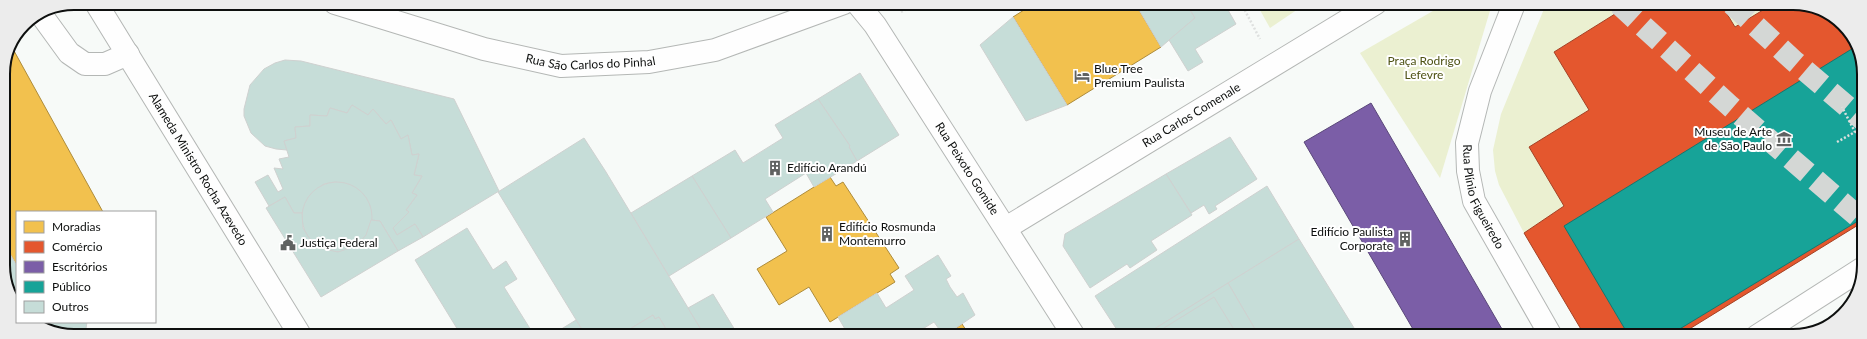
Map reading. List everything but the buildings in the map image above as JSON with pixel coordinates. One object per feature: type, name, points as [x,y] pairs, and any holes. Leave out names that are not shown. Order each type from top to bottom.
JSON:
[{"type":"street","name":"Alameda Ministro Rocha Azevedo","points":[[100,10],[296,329]]},
{"type":"street","name":"Rua São Carlos do Pinhal","points":[[358,10],[484,49],[561,66],[649,62],[714,50],[825,10]]},
{"type":"street","name":"Rua Peixoto Gomide","points":[[863,10],[875,25],[1070,329]]},
{"type":"street","name":"Rua Carlos Comenale","points":[[1006,228],[1366,10]]},
{"type":"street","name":"Rua Plínio Figueiredo","points":[[1512,10],[1480,91],[1466,143],[1468,171],[1474,201],[1547,329]]},
{"type":"street","points":[[44,18],[70,53],[85,64],[105,64],[128,54]]},
{"type":"street","points":[[1768,329],[1856,272]]},
{"type":"path","points":[[1245,10],[1261,40]]},
{"type":"path","points":[[1837,142],[1855,132],[1842,107]]},
{"type":"green space","points":[[1260,10],[1297,10],[1270,28]]},
{"type":"green space","name":"Praça Rodrigo Lefevre","points":[[1435,10],[1490,10],[1440,178],[1360,53]]},
{"type":"green space","points":[[1544,10],[1621,10],[1554,52],[1589,110],[1564,206],[1524,233],[1499,185],[1495,171],[1493,150],[1501,114]]},
{"type":"green space","points":[[1725,10],[1763,10],[1735,27]]},
{"type":"tunnel","points":[[1626,10],[1730,106],[1857,216]]},
{"type":"tunnel","points":[[1739,10],[1794,61],[1857,115]]},
{"type":"place","name":"Blue Tree Premium Paulista","points":[[1082,76]]},
{"type":"place","name":"Museu de Arte de São Paulo","points":[[1784,139]]},
{"type":"place","name":"Edifício Arandú","points":[[775,168]]},
{"type":"place","name":"Edifício Rosmunda Montemurro","points":[[827,234]]},
{"type":"place","name":"Edifício Paulista Corporate","points":[[1405,239]]},
{"type":"place","name":"Justiça Federal","points":[[288,243]]}]
